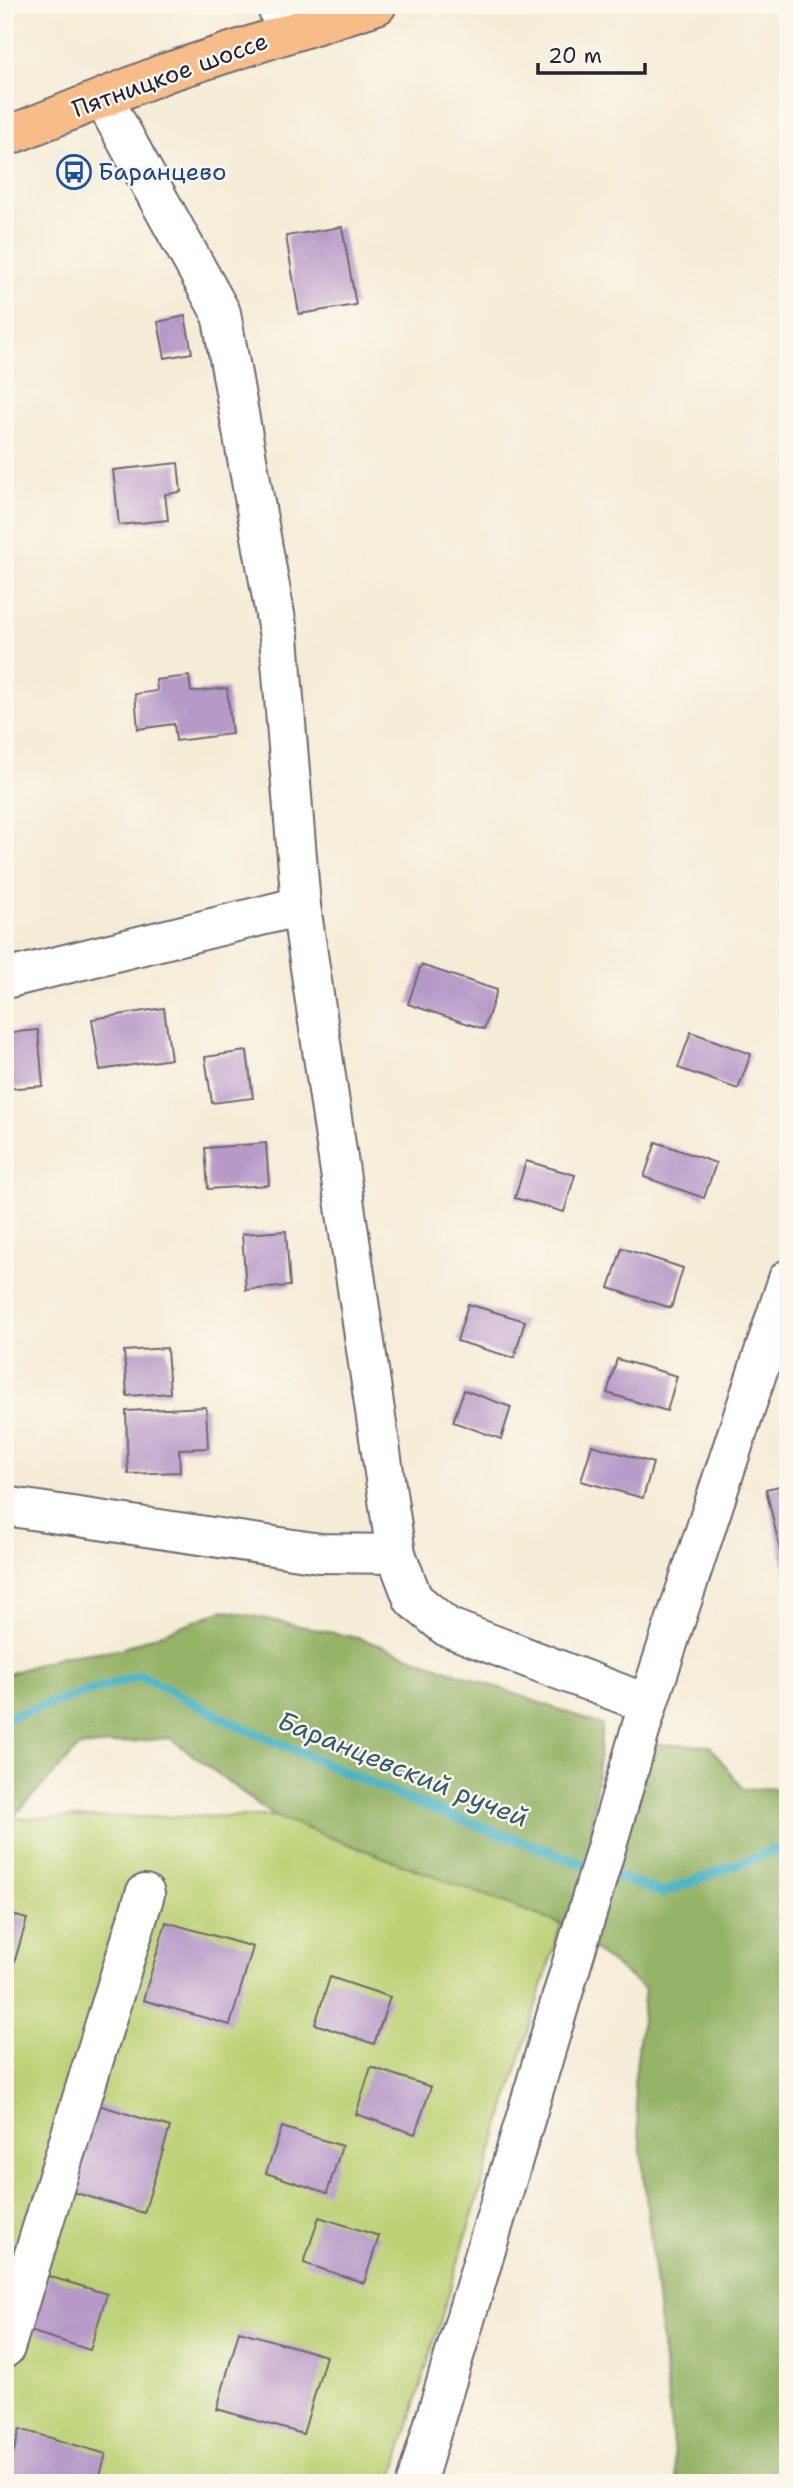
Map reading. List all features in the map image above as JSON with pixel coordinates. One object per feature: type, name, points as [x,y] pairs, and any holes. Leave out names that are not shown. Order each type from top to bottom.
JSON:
[{"type":"main road","name":"Пятницкое шоссе","points":[[5,137],[165,73],[281,19],[377,5]]},
{"type":"lane","points":[[103,99],[221,313],[279,636],[301,906],[396,1554],[413,1599],[447,1627],[648,1703]]},
{"type":"lane","points":[[5,979],[301,906]]},
{"type":"lane","points":[[416,2483],[648,1703],[774,1363],[788,1279]]},
{"type":"lane","points":[[5,1506],[320,1553],[396,1554]]},
{"type":"lane","points":[[5,2348],[145,1894]]},
{"type":"green space","points":[[223,1610],[362,1639],[602,1725],[591,1838],[649,1744],[710,1746],[743,1789],[788,1788],[788,2483],[677,2483],[634,2085],[645,1989],[561,1924],[274,1816],[170,1738],[79,1747],[12,1818],[5,1818],[5,1675],[59,1657],[121,1649]]},
{"type":"green space","points":[[274,1816],[561,1924],[391,2483],[5,2483],[5,1818]]},
{"type":"building","points":[[342,227],[356,305],[299,314],[286,236]]},
{"type":"building","points":[[185,316],[192,353],[165,358],[158,322]]},
{"type":"building","points":[[178,463],[181,492],[165,494],[168,520],[119,525],[113,470]]},
{"type":"building","points":[[189,676],[191,692],[227,688],[232,734],[176,741],[174,724],[138,729],[135,694],[157,691],[156,680]]},
{"type":"building","points":[[421,965],[497,990],[484,1029],[408,1004]]},
{"type":"building","points":[[164,1008],[171,1059],[100,1070],[92,1019]]},
{"type":"building","points":[[38,1030],[43,1086],[5,1089],[5,1033]]},
{"type":"building","points":[[691,1032],[751,1054],[738,1089],[678,1068]]},
{"type":"building","points":[[247,1051],[253,1098],[212,1103],[205,1057]]},
{"type":"building","points":[[656,1142],[716,1163],[704,1198],[644,1177]]},
{"type":"building","points":[[266,1143],[269,1185],[208,1189],[205,1148]]},
{"type":"building","points":[[526,1161],[575,1175],[564,1212],[515,1198]]},
{"type":"building","points":[[286,1231],[290,1286],[246,1290],[242,1234]]},
{"type":"building","points":[[622,1248],[683,1268],[671,1308],[609,1288]]},
{"type":"building","points":[[468,1304],[525,1321],[514,1358],[457,1341]]},
{"type":"building","points":[[167,1348],[170,1393],[127,1396],[124,1351]]},
{"type":"building","points":[[617,1359],[677,1376],[667,1411],[607,1393]]},
{"type":"building","points":[[464,1390],[511,1407],[501,1439],[453,1422]]},
{"type":"building","points":[[206,1407],[208,1448],[179,1449],[180,1472],[128,1474],[126,1411]]},
{"type":"building","points":[[592,1445],[653,1463],[643,1498],[581,1481]]},
{"type":"building","points":[[788,1484],[788,1580],[787,1580],[766,1489]]},
{"type":"building","points":[[5,1913],[27,1919],[9,1980],[5,1979]]},
{"type":"building","points":[[166,1922],[253,1947],[230,2025],[143,2000]]},
{"type":"building","points":[[330,1977],[390,1997],[374,2044],[315,2024]]},
{"type":"building","points":[[371,2067],[431,2087],[415,2134],[356,2114]]},
{"type":"building","points":[[92,2103],[170,2127],[144,2213],[66,2190]]},
{"type":"building","points":[[282,2127],[342,2146],[327,2193],[266,2173]]},
{"type":"building","points":[[319,2217],[379,2236],[364,2283],[304,2263]]},
{"type":"building","points":[[48,2276],[107,2294],[90,2350],[30,2331]]},
{"type":"building","points":[[239,2331],[326,2356],[303,2434],[217,2409]]},
{"type":"building","points":[[20,2429],[106,2454],[98,2483],[5,2483]]},
{"type":"waterway","name":"Баранцевский ручей","points":[[5,1718],[141,1675],[230,1722],[412,1801],[662,1893],[788,1845]]},
{"type":"place","name":"Баранцево","points":[[74,172]]}]
